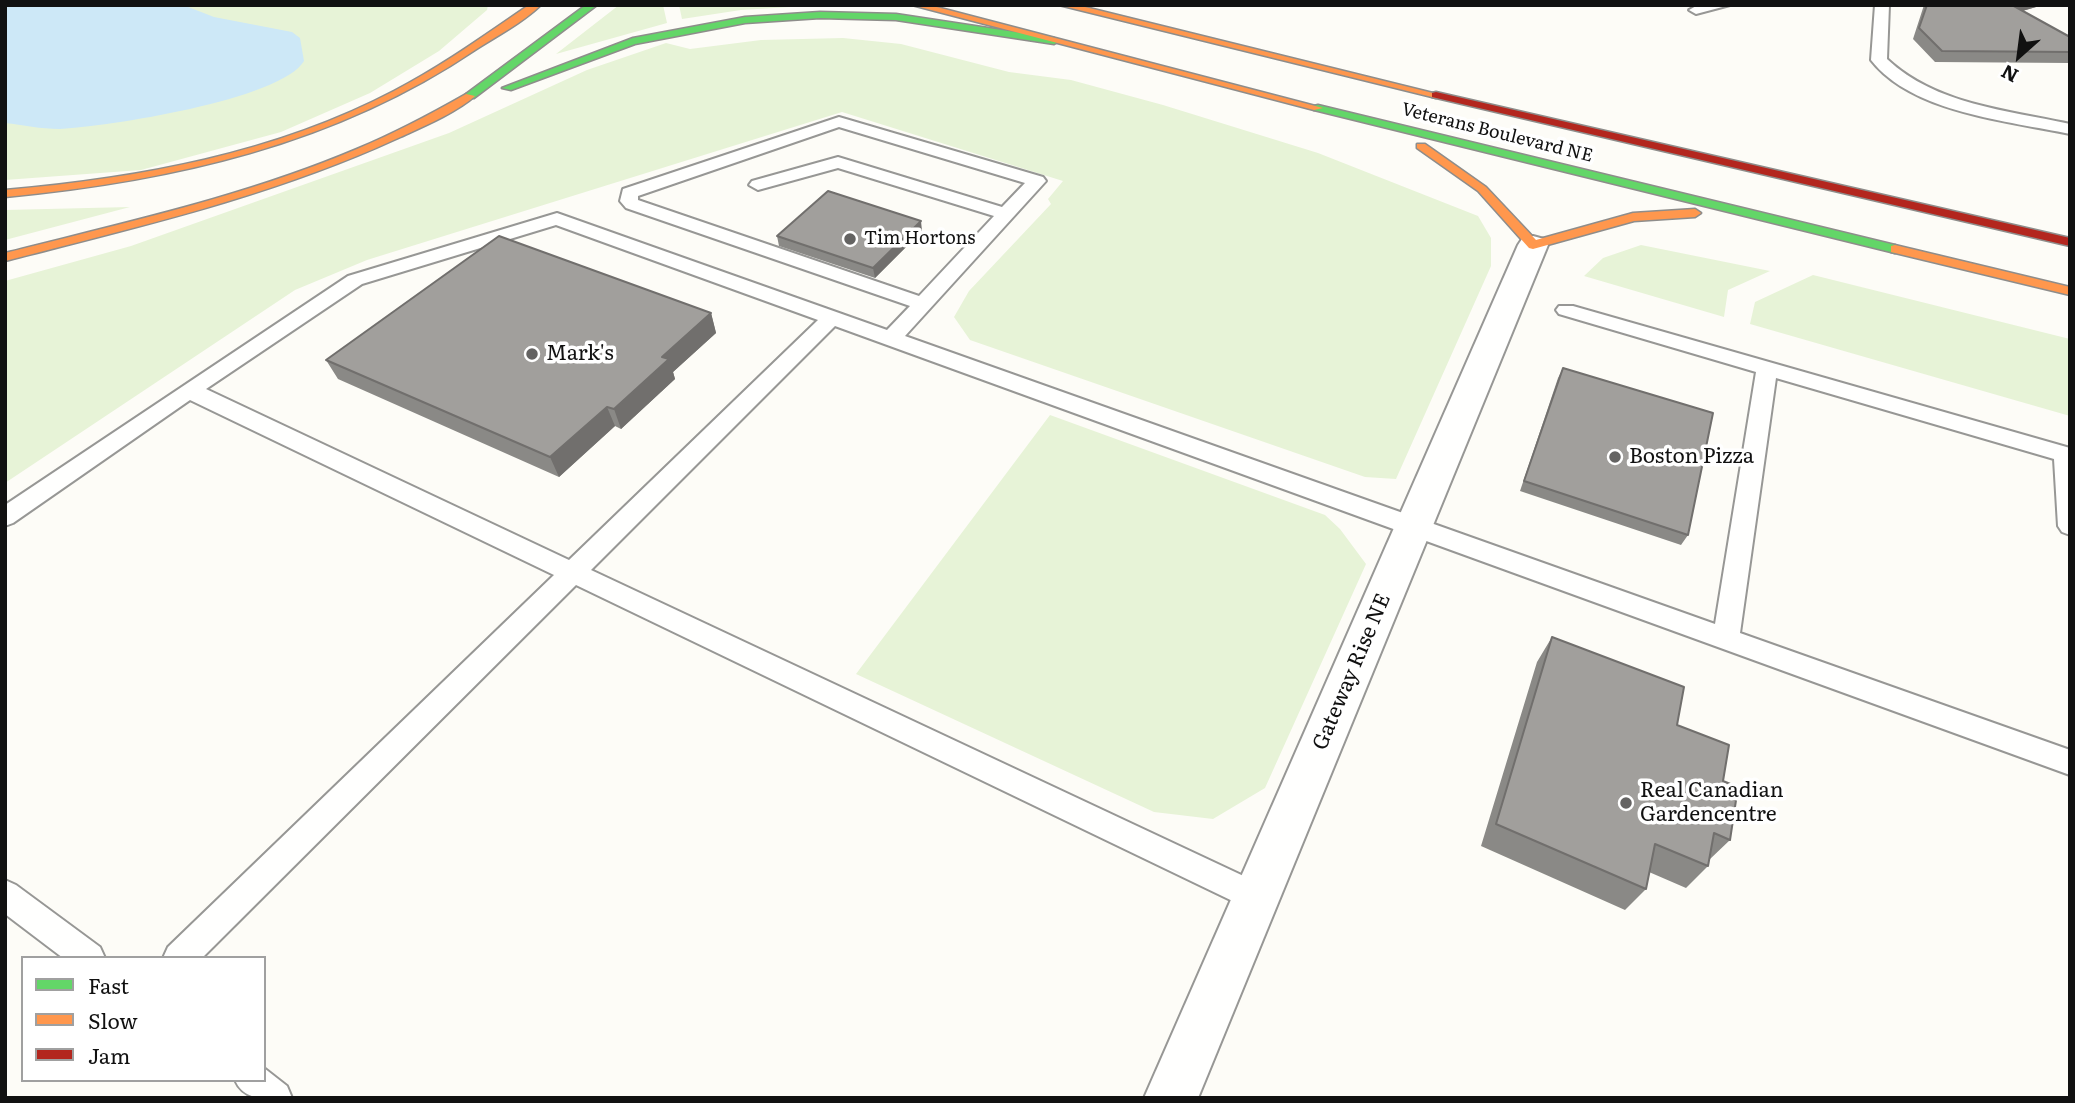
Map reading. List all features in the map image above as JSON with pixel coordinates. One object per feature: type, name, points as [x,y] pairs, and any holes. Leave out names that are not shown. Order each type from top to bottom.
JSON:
[{"type":"main road","points":[[496,32],[511,5]]},
{"type":"main road","points":[[5,194],[130,178],[229,157],[280,142],[377,104],[454,62],[536,5]]},
{"type":"main road","points":[[434,117],[493,82],[592,5]]},
{"type":"main road","name":"Veterans Boulevard NE","points":[[917,5],[1386,126],[2070,291]]},
{"type":"main road","name":"Veterans Boulevard NE","points":[[1064,5],[1504,112],[2070,242]]},
{"type":"main road","points":[[5,257],[304,172],[596,52],[637,40],[740,19],[823,14],[899,17],[1054,41]]},
{"type":"main road","points":[[1386,126],[1476,181],[1499,202],[1533,245],[1613,222],[1673,212],[1763,219]]},
{"type":"street","name":"Gateway Rise NE","points":[[1171,1098],[1533,245]]},
{"type":"lane","points":[[1696,10],[1723,5]]},
{"type":"lane","points":[[1882,5],[1879,60],[1891,75],[1916,89],[1949,101],[2070,129]]},
{"type":"lane","points":[[890,340],[1037,181],[839,122],[632,189],[629,201],[923,304]]},
{"type":"lane","points":[[758,185],[838,162],[1006,214]]},
{"type":"lane","points":[[671,177],[661,192],[664,198],[699,211],[724,236]]},
{"type":"lane","points":[[5,517],[355,280],[557,219],[2070,764]]},
{"type":"lane","points":[[1566,310],[2067,456],[2070,526]]},
{"type":"lane","points":[[181,956],[831,319]]},
{"type":"lane","points":[[1726,640],[1767,369]]},
{"type":"lane","points":[[189,390],[1256,897]]},
{"type":"lane","points":[[5,895],[86,956]]},
{"type":"lane","points":[[255,1082],[275,1098]]},
{"type":"green space","points":[[5,5],[488,5],[487,10],[439,51],[370,93],[281,132],[141,170],[5,180]]},
{"type":"green space","points":[[619,5],[663,5],[667,23],[556,54]]},
{"type":"green space","points":[[679,5],[824,5],[741,10],[682,19]]},
{"type":"green space","points":[[843,38],[901,44],[1009,72],[1071,80],[1163,105],[1318,153],[1478,216],[1491,238],[1491,266],[1396,479],[1365,477],[970,340],[954,317],[969,291],[1051,204],[1048,199],[1063,181],[842,112],[367,260],[295,290],[5,483],[5,281],[131,246],[449,133],[587,70],[666,43],[690,49],[761,40]]},
{"type":"green space","points":[[130,207],[5,240],[5,210]]},
{"type":"green space","points":[[1641,245],[1770,271],[1728,290],[1724,317],[1584,276],[1603,258]]},
{"type":"green space","points":[[1813,275],[2070,339],[2070,416],[1750,324],[1755,302]]},
{"type":"green space","points":[[1050,415],[1325,515],[1340,529],[1366,564],[1265,788],[1213,819],[1154,812],[856,674]]},
{"type":"water","points":[[5,5],[183,5],[214,17],[292,32],[300,38],[304,61],[289,75],[262,88],[190,109],[113,123],[59,129],[5,123]]},
{"type":"building","points":[[1927,5],[2012,5],[2070,37],[2070,52],[1942,51],[1919,28]]},
{"type":"building","name":"Tim Hortons","points":[[828,191],[921,221],[873,268],[777,236]]},
{"type":"building","name":"Mark's","points":[[499,236],[711,313],[662,357],[669,359],[614,409],[607,407],[550,457],[326,360]]},
{"type":"building","name":"Boston Pizza","points":[[1563,368],[1713,413],[1688,535],[1524,481]]},
{"type":"building","points":[[1552,637],[1684,687],[1677,725],[1729,745],[1723,781],[1738,787],[1730,840],[1714,833],[1708,866],[1655,844],[1646,889],[1496,824]]},
{"type":"traffic: fast","points":[[470,96],[592,5]]},
{"type":"traffic: fast","points":[[507,88],[633,41],[745,20],[820,15],[896,17],[1054,41]]},
{"type":"traffic: fast","points":[[1318,108],[1895,249]]},
{"type":"traffic: slow","points":[[5,194],[156,174],[254,150],[302,134],[350,116],[396,94],[536,5]]},
{"type":"traffic: slow","points":[[917,5],[1318,108]]},
{"type":"traffic: slow","points":[[1064,5],[1436,95]]},
{"type":"traffic: slow","points":[[5,257],[184,210],[303,174],[416,126],[470,96]]},
{"type":"traffic: slow","points":[[1421,146],[1482,189],[1533,245],[1633,217],[1695,213]]},
{"type":"traffic: slow","points":[[1895,249],[2070,291]]},
{"type":"traffic: jam","points":[[1436,95],[2070,242]]},
{"type":"place","name":"Tim Hortons","points":[[850,239]]},
{"type":"place","name":"Mark's","points":[[532,354]]},
{"type":"place","name":"Boston Pizza","points":[[1615,457]]},
{"type":"place","name":"Real Canadian Gardencentre","points":[[1626,803]]}]
